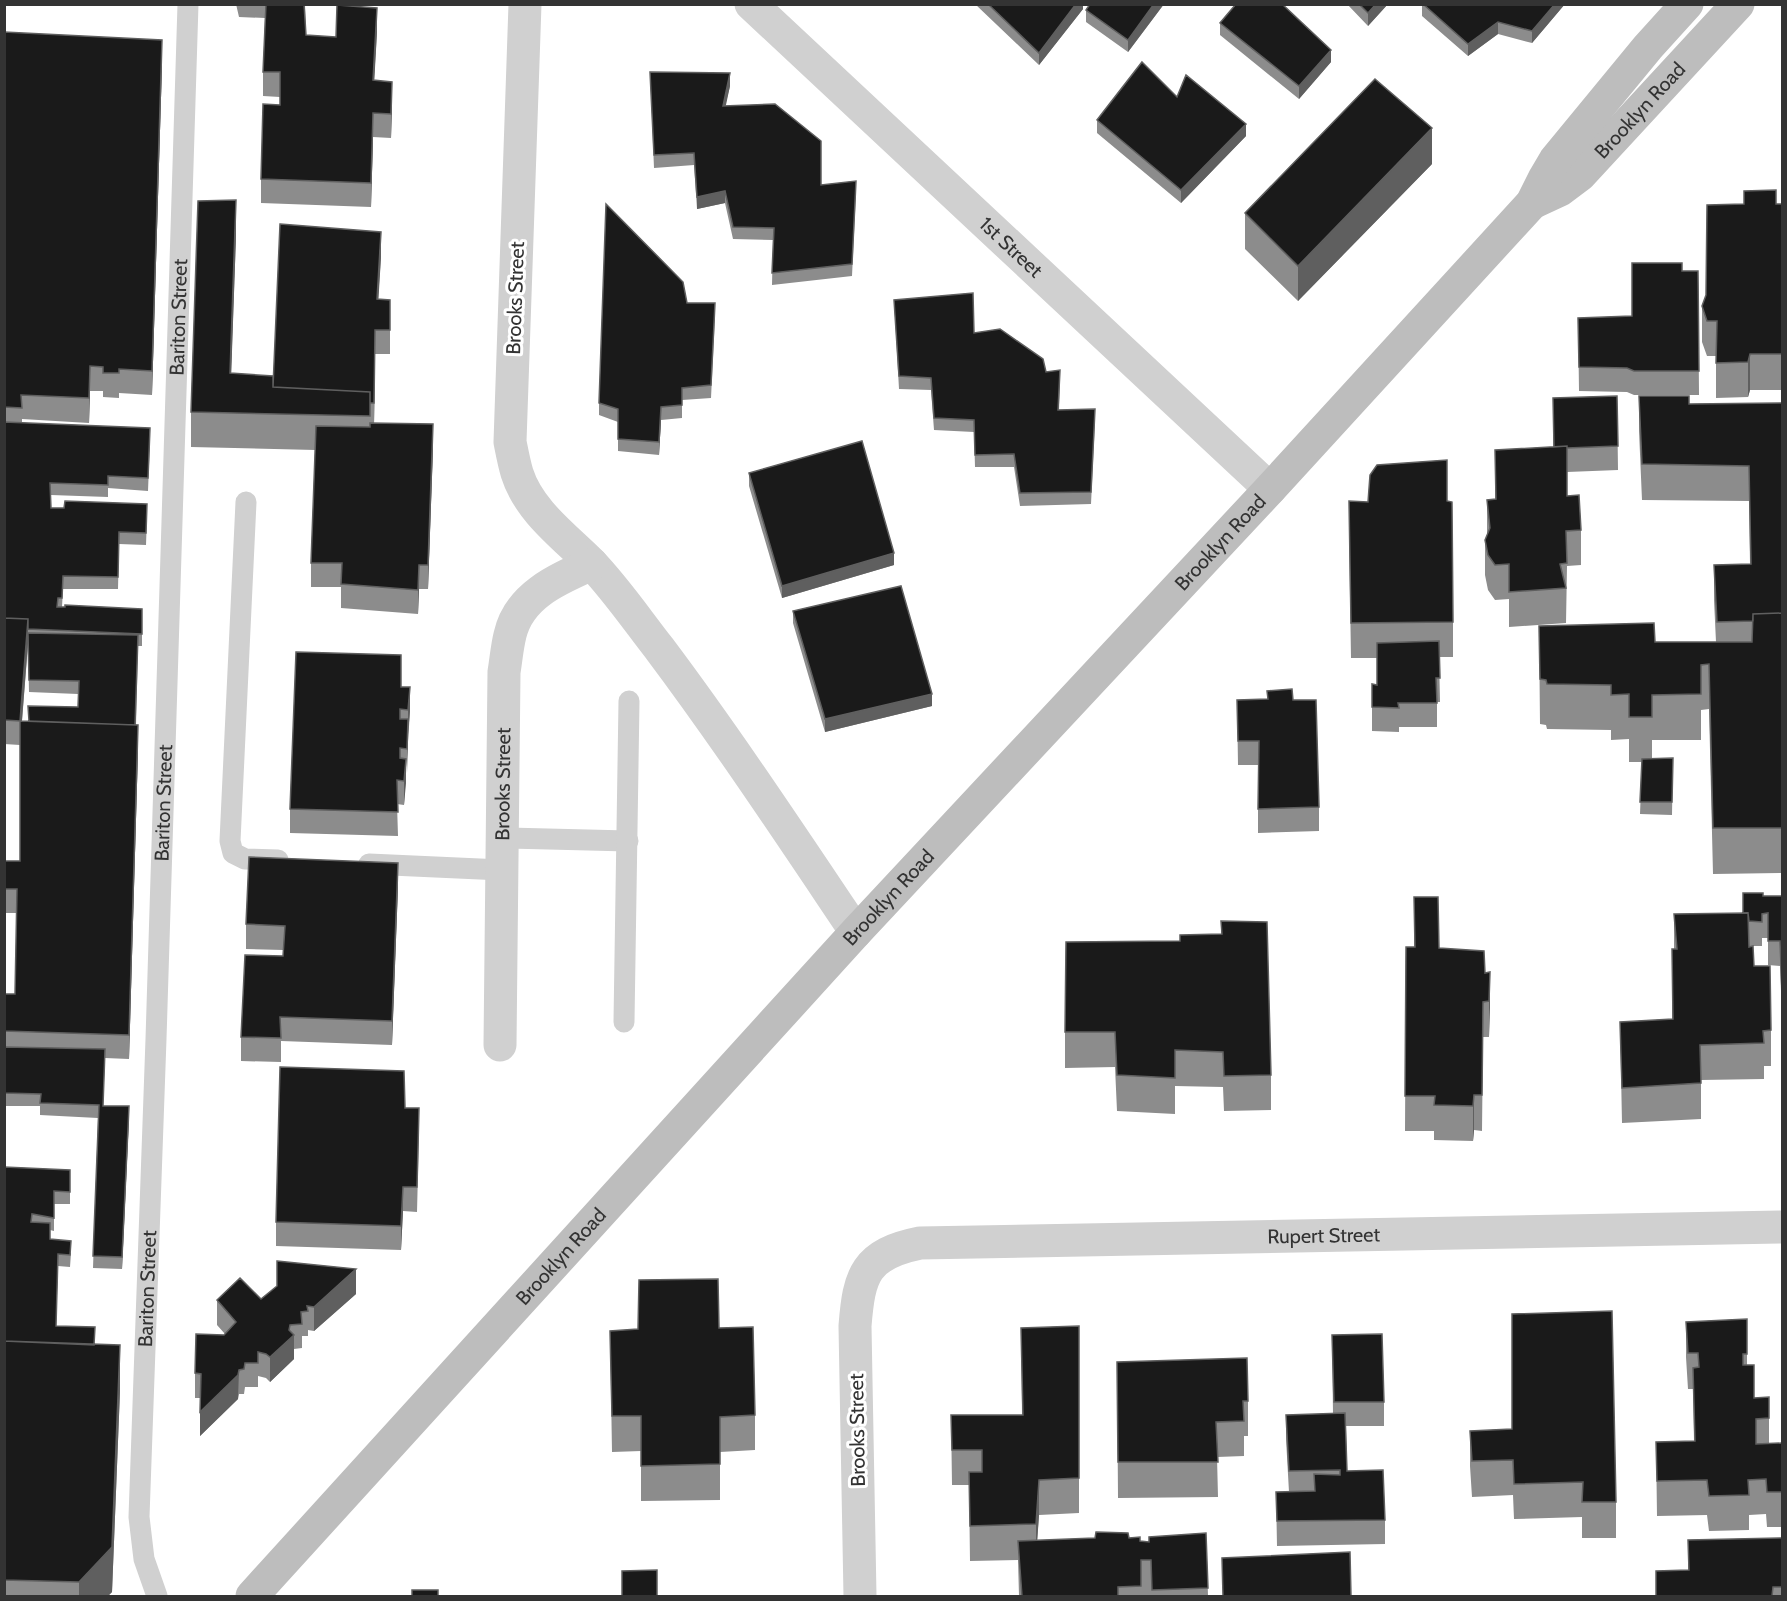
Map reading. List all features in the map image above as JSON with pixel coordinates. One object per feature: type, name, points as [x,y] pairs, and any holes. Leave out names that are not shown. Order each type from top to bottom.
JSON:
[{"type":"main road","name":"Brooklyn Road","points":[[252,1596],[855,932],[1270,489],[1533,203],[1555,160],[1648,47],[1687,4]]},
{"type":"main road","name":"Brooklyn Road","points":[[1533,203],[1560,190],[1580,175],[1738,4]]},
{"type":"street","name":"Brooks Street","points":[[525,4],[510,442],[517,474],[531,499],[556,531],[592,564],[625,603],[668,661],[784,825],[855,932]]},
{"type":"street","name":"1st Street","points":[[751,4],[1270,489]]},
{"type":"street","name":"Brooks Street","points":[[500,1045],[504,672],[510,633],[521,609],[540,590],[592,564]]},
{"type":"street","name":"Rupert Street","points":[[870,1266],[884,1254],[901,1246],[920,1243],[1782,1227]]},
{"type":"street","name":"Brooks Street","points":[[860,1596],[855,1326],[858,1292],[870,1266]]},
{"type":"lane","name":"Bariton Street","points":[[157,1596],[144,1559],[139,1517],[188,4]]},
{"type":"lane","points":[[246,502],[230,841],[233,853],[245,859],[303,861]]},
{"type":"lane","points":[[624,1022],[628,701]]},
{"type":"lane","points":[[350,863],[502,854],[628,841]]},
{"type":"building","points":[[266,4],[304,4],[306,35],[336,37],[337,5],[377,8],[373,80],[392,82],[391,114],[373,113],[371,183],[261,179],[263,104],[280,105],[280,72],[263,72]]},
{"type":"building","points":[[988,4],[1076,4],[1039,53]]},
{"type":"building","points":[[1090,4],[1154,4],[1128,40],[1086,10]]},
{"type":"building","points":[[1236,4],[1282,4],[1331,50],[1299,86],[1220,23]]},
{"type":"building","points":[[1359,4],[1376,4],[1368,13]]},
{"type":"building","points":[[1423,4],[1555,4],[1532,31],[1498,22],[1468,44]]},
{"type":"building","points":[[4,32],[162,40],[152,371],[119,369],[119,373],[103,373],[103,367],[90,366],[89,398],[21,395],[22,408],[4,407]]},
{"type":"building","points":[[1142,62],[1177,97],[1186,75],[1246,124],[1181,190],[1097,120]]},
{"type":"building","points":[[650,72],[730,73],[723,106],[775,104],[821,141],[821,185],[856,181],[852,264],[772,273],[774,228],[733,227],[725,191],[697,197],[694,153],[654,155]]},
{"type":"building","points":[[1375,79],[1432,128],[1298,266],[1245,213]]},
{"type":"building","points":[[1776,190],[1776,204],[1782,204],[1782,354],[1750,354],[1748,362],[1716,363],[1717,321],[1707,321],[1702,306],[1706,295],[1707,205],[1744,204],[1744,191]]},
{"type":"building","points":[[236,200],[230,373],[273,376],[273,387],[370,392],[370,416],[191,412],[198,201]]},
{"type":"building","points":[[606,204],[683,282],[687,303],[715,303],[711,385],[682,388],[682,405],[661,407],[659,442],[618,439],[618,409],[599,403]]},
{"type":"building","points":[[280,224],[381,232],[377,299],[390,300],[390,330],[375,330],[374,403],[370,403],[370,392],[273,387]]},
{"type":"building","points":[[1632,263],[1682,263],[1682,271],[1698,271],[1699,371],[1634,371],[1627,368],[1579,367],[1578,318],[1632,316]]},
{"type":"building","points":[[973,293],[974,333],[1000,329],[1043,359],[1046,372],[1060,370],[1058,410],[1095,409],[1091,492],[1020,493],[1014,454],[975,455],[974,420],[934,418],[931,378],[899,376],[894,300]]},
{"type":"building","points":[[1617,396],[1618,446],[1554,447],[1553,398]]},
{"type":"building","points":[[1639,396],[1689,396],[1689,404],[1782,403],[1782,613],[1753,614],[1753,621],[1717,622],[1714,565],[1751,564],[1749,466],[1642,464]]},
{"type":"building","points":[[4,422],[150,428],[148,478],[108,476],[108,485],[50,483],[51,508],[64,508],[65,501],[147,504],[146,533],[119,532],[118,577],[63,576],[62,598],[58,598],[57,607],[65,607],[65,605],[142,609],[142,634],[28,629],[28,619],[4,618]]},
{"type":"building","points":[[370,423],[433,424],[428,565],[419,565],[418,590],[341,584],[342,563],[311,563],[316,426],[370,427]]},
{"type":"building","points":[[862,441],[894,553],[782,586],[749,473]]},
{"type":"building","points":[[1567,446],[1567,496],[1579,495],[1581,530],[1566,531],[1567,563],[1560,564],[1566,588],[1509,592],[1509,564],[1495,565],[1488,555],[1485,540],[1490,528],[1487,500],[1496,499],[1495,450]]},
{"type":"building","points":[[1447,460],[1447,501],[1452,502],[1453,622],[1351,623],[1349,501],[1368,502],[1370,475],[1377,465]]},
{"type":"building","points":[[901,586],[932,694],[825,719],[793,611]]},
{"type":"building","points":[[1782,613],[1782,828],[1713,828],[1709,664],[1701,665],[1701,694],[1652,695],[1652,717],[1629,717],[1629,694],[1611,695],[1611,685],[1547,684],[1546,680],[1540,679],[1539,626],[1654,623],[1655,642],[1752,642],[1753,614]]},
{"type":"building","points":[[4,618],[28,619],[20,721],[4,720]]},
{"type":"building","points":[[28,633],[138,635],[135,725],[29,721],[28,706],[78,707],[79,681],[29,680]]},
{"type":"building","points":[[1439,641],[1440,678],[1436,678],[1437,703],[1398,703],[1399,708],[1372,707],[1372,684],[1377,685],[1377,643]]},
{"type":"building","points":[[296,652],[401,655],[401,687],[410,687],[408,710],[400,709],[400,719],[408,719],[407,749],[400,748],[400,758],[406,759],[404,781],[397,780],[398,812],[290,809]]},
{"type":"building","points":[[1292,689],[1293,700],[1316,700],[1319,807],[1258,809],[1259,741],[1238,741],[1237,700],[1268,699],[1267,691]]},
{"type":"building","points":[[20,721],[138,725],[129,1035],[4,1031],[4,994],[15,994],[17,889],[4,889],[4,861],[20,861]]},
{"type":"building","points":[[1673,758],[1672,802],[1640,802],[1642,759]]},
{"type":"building","points":[[249,857],[398,863],[392,1021],[280,1017],[281,1038],[241,1037],[245,955],[283,956],[285,926],[246,924]]},
{"type":"building","points":[[1743,893],[1782,896],[1782,992],[1780,941],[1768,941],[1768,913],[1762,914],[1762,922],[1749,921],[1748,913],[1743,913]]},
{"type":"building","points":[[1414,897],[1438,897],[1439,948],[1484,951],[1485,973],[1490,972],[1489,1001],[1483,1002],[1482,1095],[1474,1095],[1473,1106],[1434,1105],[1435,1096],[1405,1096],[1406,947],[1415,947]]},
{"type":"building","points":[[1748,913],[1749,947],[1753,946],[1754,966],[1770,966],[1771,1030],[1763,1031],[1764,1043],[1700,1045],[1701,1083],[1622,1088],[1620,1022],[1673,1019],[1672,949],[1677,949],[1674,914]]},
{"type":"building","points":[[1221,921],[1267,922],[1271,1075],[1224,1076],[1223,1052],[1175,1050],[1175,1078],[1117,1075],[1115,1032],[1065,1032],[1066,942],[1180,941],[1180,935],[1222,934]]},
{"type":"building","points":[[4,1047],[105,1049],[103,1106],[129,1106],[122,1257],[93,1256],[99,1105],[40,1103],[41,1094],[4,1093]]},
{"type":"building","points":[[280,1067],[404,1071],[405,1108],[419,1108],[417,1187],[403,1187],[401,1226],[276,1222]]},
{"type":"building","points":[[4,1167],[70,1170],[70,1192],[54,1191],[54,1218],[32,1214],[31,1222],[50,1223],[50,1239],[71,1241],[70,1255],[58,1254],[56,1326],[95,1327],[94,1345],[4,1341]]},
{"type":"building","points":[[277,1261],[356,1269],[314,1307],[307,1306],[308,1311],[301,1312],[302,1324],[290,1325],[289,1330],[294,1335],[270,1357],[258,1352],[258,1363],[245,1363],[244,1369],[239,1370],[238,1375],[200,1412],[201,1374],[195,1373],[196,1334],[224,1335],[236,1322],[217,1300],[240,1278],[261,1299],[277,1286]]},
{"type":"building","points":[[718,1279],[719,1328],[753,1327],[755,1415],[720,1417],[720,1464],[641,1466],[641,1416],[612,1416],[610,1331],[638,1329],[639,1280]]},
{"type":"building","points":[[1612,1311],[1616,1502],[1582,1502],[1583,1482],[1514,1484],[1513,1460],[1472,1461],[1470,1431],[1512,1429],[1512,1314]]},
{"type":"building","points":[[1747,1319],[1747,1354],[1743,1354],[1743,1365],[1754,1365],[1754,1398],[1769,1397],[1769,1418],[1756,1419],[1756,1444],[1782,1443],[1782,1492],[1767,1492],[1766,1479],[1748,1480],[1749,1495],[1709,1496],[1707,1480],[1657,1481],[1656,1442],[1695,1441],[1693,1368],[1699,1367],[1698,1353],[1688,1353],[1686,1322]]},
{"type":"building","points":[[1079,1326],[1079,1478],[1039,1480],[1036,1524],[970,1526],[969,1472],[982,1472],[982,1450],[952,1450],[951,1415],[1023,1415],[1021,1328]]},
{"type":"building","points":[[1382,1334],[1384,1402],[1334,1402],[1332,1335]]},
{"type":"building","points":[[4,1341],[120,1345],[112,1547],[79,1582],[4,1580]]},
{"type":"building","points":[[1247,1358],[1248,1401],[1243,1401],[1244,1421],[1216,1422],[1218,1462],[1118,1462],[1117,1362]]},
{"type":"building","points":[[1345,1413],[1347,1471],[1383,1470],[1385,1520],[1277,1521],[1276,1492],[1315,1491],[1314,1474],[1340,1475],[1340,1470],[1289,1471],[1286,1415]]},
{"type":"building","points":[[1096,1532],[1128,1533],[1129,1538],[1140,1537],[1140,1541],[1149,1542],[1149,1537],[1206,1533],[1208,1588],[1152,1590],[1151,1560],[1141,1560],[1141,1586],[1118,1587],[1118,1596],[1022,1596],[1018,1541],[1095,1538]]},
{"type":"building","points":[[1782,1538],[1782,1587],[1773,1587],[1772,1596],[1656,1596],[1656,1571],[1689,1570],[1688,1540]]},
{"type":"building","points":[[1350,1552],[1351,1596],[1223,1596],[1222,1558]]},
{"type":"building","points":[[657,1570],[657,1596],[622,1596],[622,1571]]},
{"type":"building","points":[[412,1590],[438,1590],[438,1596],[412,1596]]}]
